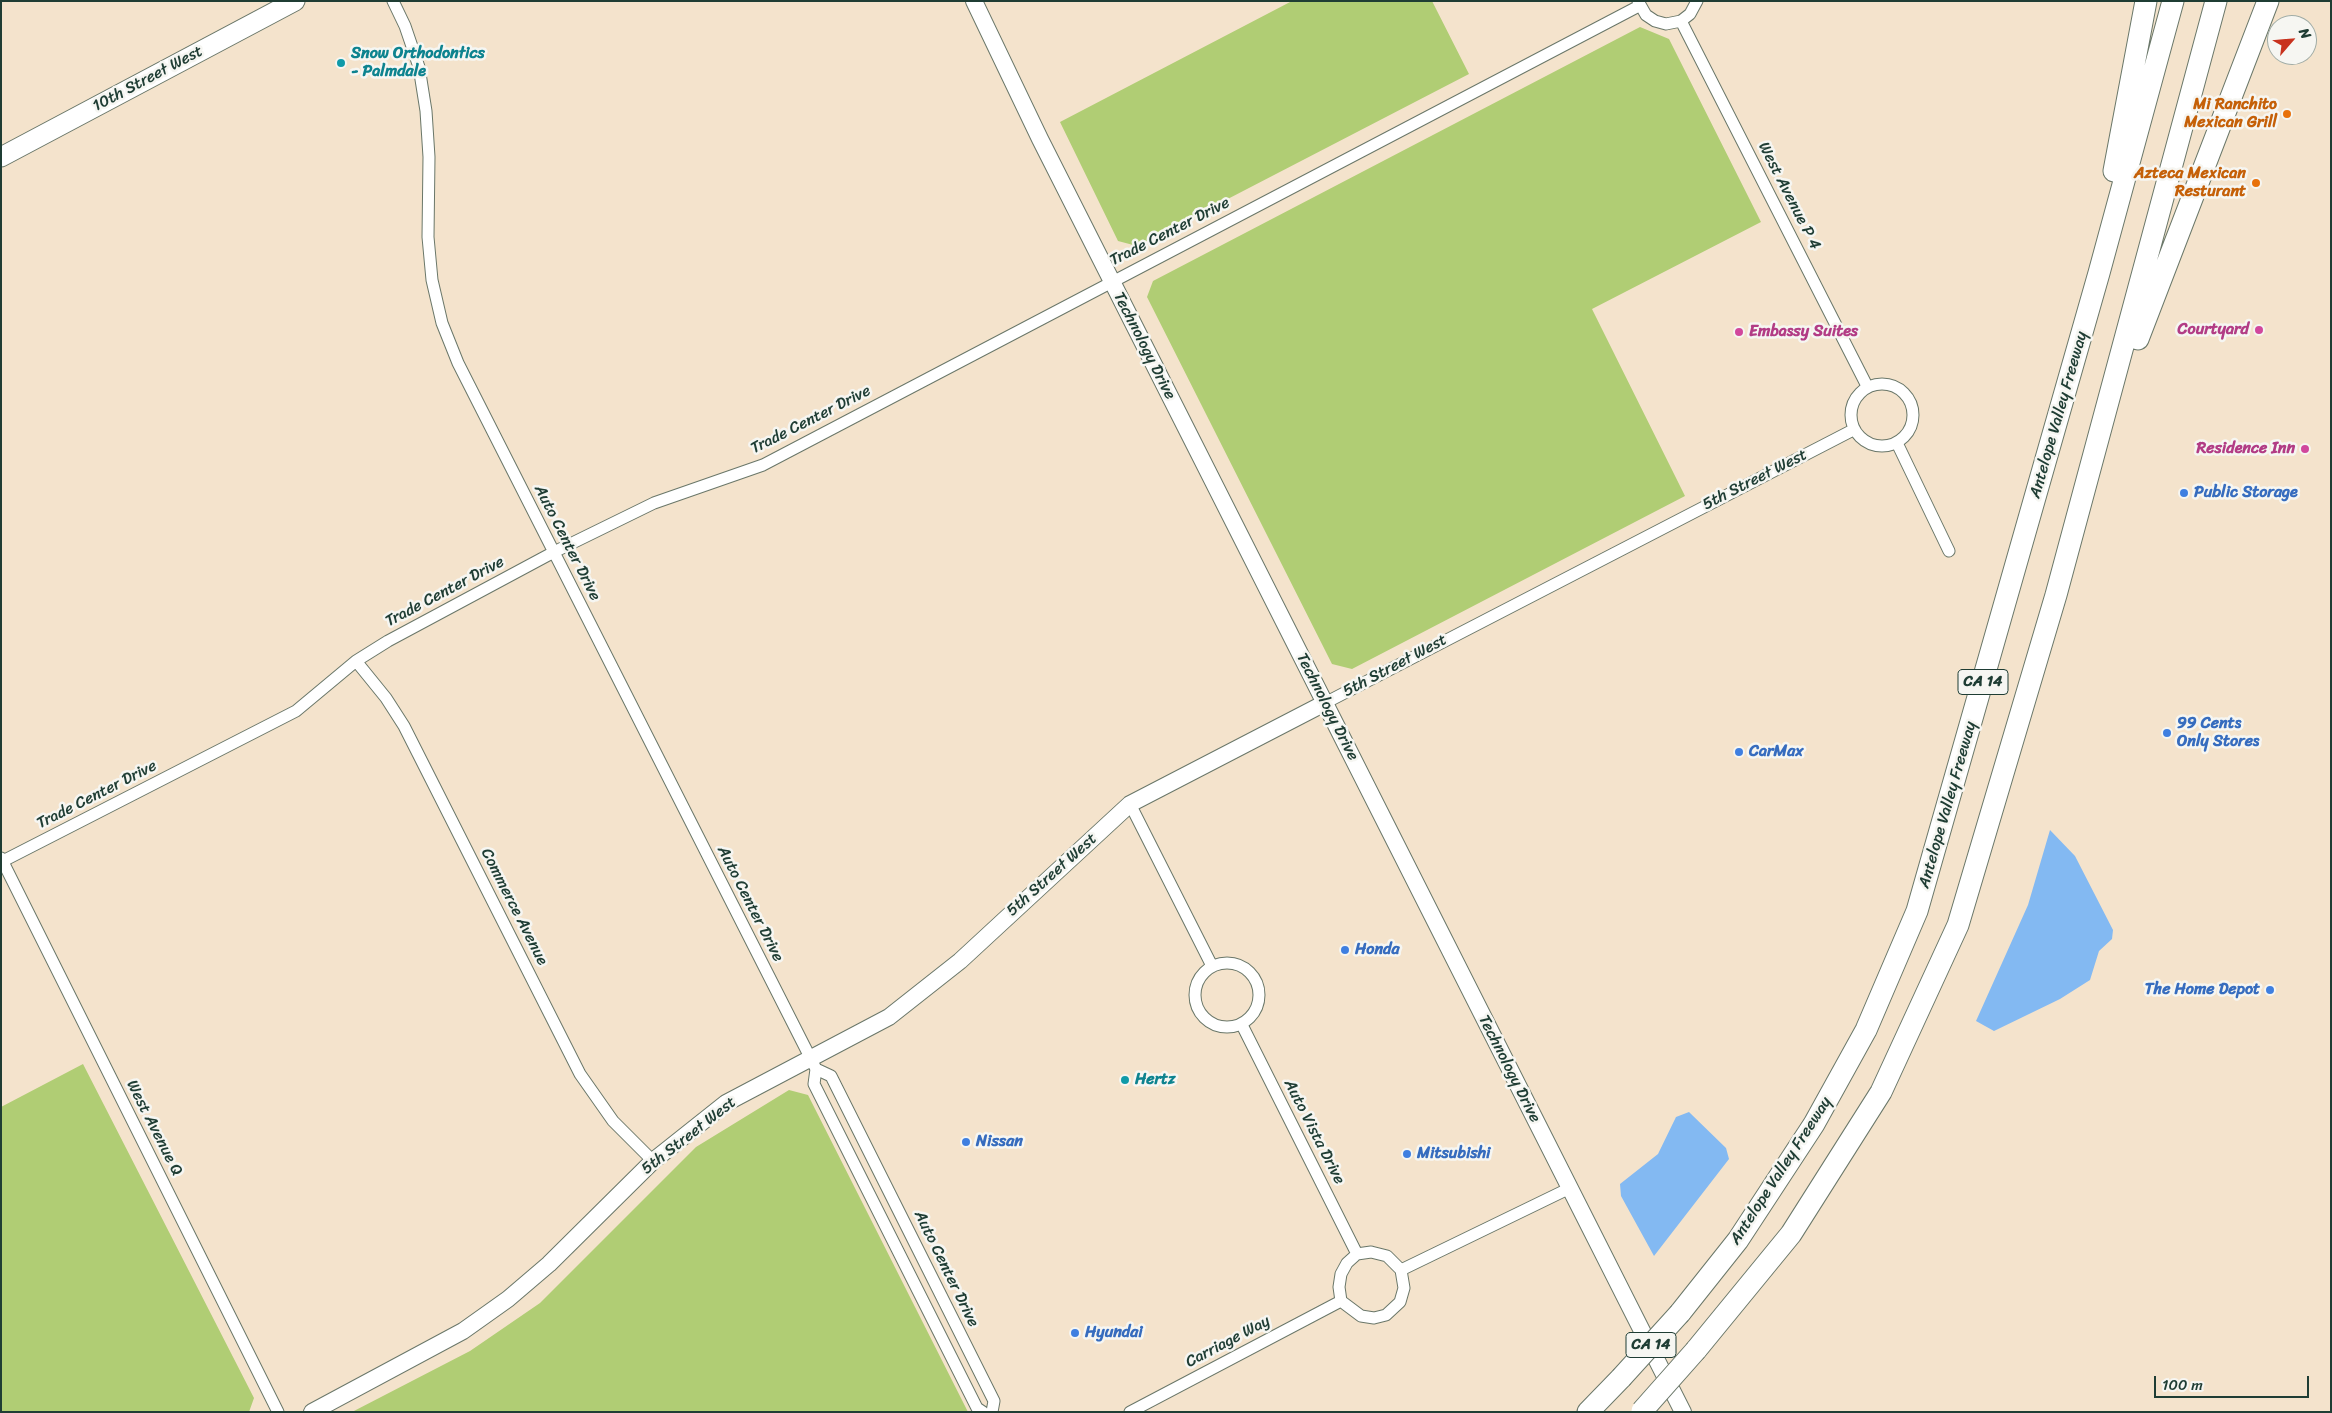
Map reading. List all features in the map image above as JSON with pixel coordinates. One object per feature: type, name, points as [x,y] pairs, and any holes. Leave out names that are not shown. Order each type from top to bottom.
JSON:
[{"type":"highway","points":[[2099,274],[2112,178],[2146,1]]},
{"type":"highway","name":"Antelope Valley Freeway","points":[[1588,1412],[1680,1313],[1738,1240],[1814,1124],[1866,1030],[1917,911],[2099,274],[2173,1]]},
{"type":"highway","name":"CA 14","points":[[1642,1411],[1696,1350],[1791,1234],[1881,1092],[1958,925],[2056,595],[2108,408],[2216,1]]},
{"type":"highway","points":[[2108,408],[2126,372],[2268,1]]},
{"type":"main road","name":"10th Street West","points":[[1,157],[295,1]]},
{"type":"main road","name":"Technology Drive","points":[[974,1],[1112,281],[1683,1412]]},
{"type":"main road","name":"5th Street West","points":[[312,1412],[463,1331],[508,1299],[549,1264],[653,1161],[726,1103],[813,1063],[888,1017],[960,961],[1130,804],[1325,703]]},
{"type":"street","name":"Auto Center Drive","points":[[393,1],[405,26],[419,66],[426,111],[429,157],[428,236],[432,280],[442,323],[458,363],[813,1063],[814,1084],[977,1408],[983,1412]]},
{"type":"street","points":[[1639,4],[1646,15],[1655,21],[1666,24],[1681,21],[1690,14],[1697,1]]},
{"type":"street","name":"Trade Center Drive","points":[[2,861],[296,711],[356,661],[388,641],[554,552],[654,503],[763,465],[1639,4]]},
{"type":"street","name":"West Avenue P 4","points":[[1681,21],[1867,386]]},
{"type":"street","points":[[1886,383],[1897,387],[1906,394],[1911,404],[1913,416],[1911,426],[1905,436],[1897,443],[1877,446],[1867,443],[1853,430],[1850,419],[1851,408],[1855,398],[1867,386],[1886,383]]},
{"type":"street","name":"5th Street West","points":[[1325,703],[1853,430]]},
{"type":"street","points":[[1897,443],[1949,551]]},
{"type":"street","name":"Commerce Avenue","points":[[356,661],[386,698],[404,726],[580,1074],[613,1121],[653,1161]]},
{"type":"street","points":[[1130,804],[1212,966]]},
{"type":"street","name":"West Avenue Q","points":[[2,861],[278,1412]]},
{"type":"street","points":[[1225,963],[1237,964],[1247,970],[1256,980],[1260,993],[1258,1005],[1252,1015],[1242,1024],[1232,1028],[1207,1023],[1198,1010],[1194,994],[1201,976],[1212,966],[1225,963]]},
{"type":"street","name":"Auto Vista Drive","points":[[1242,1024],[1357,1254]]},
{"type":"street","name":"Auto Center Drive","points":[[813,1063],[831,1076],[994,1402],[992,1412]]},
{"type":"street","points":[[1400,1270],[1570,1188]]},
{"type":"street","points":[[1371,1252],[1387,1256],[1400,1270],[1404,1288],[1400,1302],[1386,1315],[1374,1318],[1361,1316],[1341,1301],[1341,1274],[1347,1263],[1357,1254],[1371,1252]]},
{"type":"street","name":"Carriage Way","points":[[1130,1412],[1341,1301]]},
{"type":"green space","points":[[1292,1],[1432,1],[1469,74],[1137,246],[1118,241],[1060,122]]},
{"type":"green space","points":[[1640,27],[1669,39],[1761,222],[1592,309],[1685,496],[1352,669],[1332,664],[1147,297],[1153,281]]},
{"type":"green space","points":[[83,1064],[254,1398],[249,1412],[1,1412],[1,1107]]},
{"type":"green space","points":[[789,1090],[808,1095],[968,1412],[352,1412],[470,1351],[540,1303],[696,1147]]},
{"type":"water","points":[[2050,830],[2075,856],[2113,930],[2112,939],[2099,951],[2090,980],[2060,999],[1994,1031],[1976,1021],[2028,905]]},
{"type":"water","points":[[1689,1112],[1726,1148],[1729,1159],[1654,1256],[1621,1196],[1620,1184],[1658,1154],[1676,1117]]},
{"type":"place","name":"Snow Orthodontics - Palmdale","points":[[341,63]]},
{"type":"place","name":"Mi Ranchito Mexican Grill","points":[[2287,114]]},
{"type":"place","name":"Azteca Mexican Resturant","points":[[2256,183]]},
{"type":"place","name":"Courtyard","points":[[2259,330]]},
{"type":"place","name":"Embassy Suites","points":[[1739,332]]},
{"type":"place","name":"Residence Inn","points":[[2305,449]]},
{"type":"place","name":"Public Storage","points":[[2184,493]]},
{"type":"place","name":"99 Cents Only Stores","points":[[2167,733]]},
{"type":"place","name":"CarMax","points":[[1739,752]]},
{"type":"place","name":"Honda","points":[[1345,950]]},
{"type":"place","name":"The Home Depot","points":[[2270,990]]},
{"type":"place","name":"Hertz","points":[[1125,1080]]},
{"type":"place","name":"Nissan","points":[[966,1142]]},
{"type":"place","name":"Mitsubishi","points":[[1407,1154]]},
{"type":"place","name":"Hyundai","points":[[1075,1333]]}]
